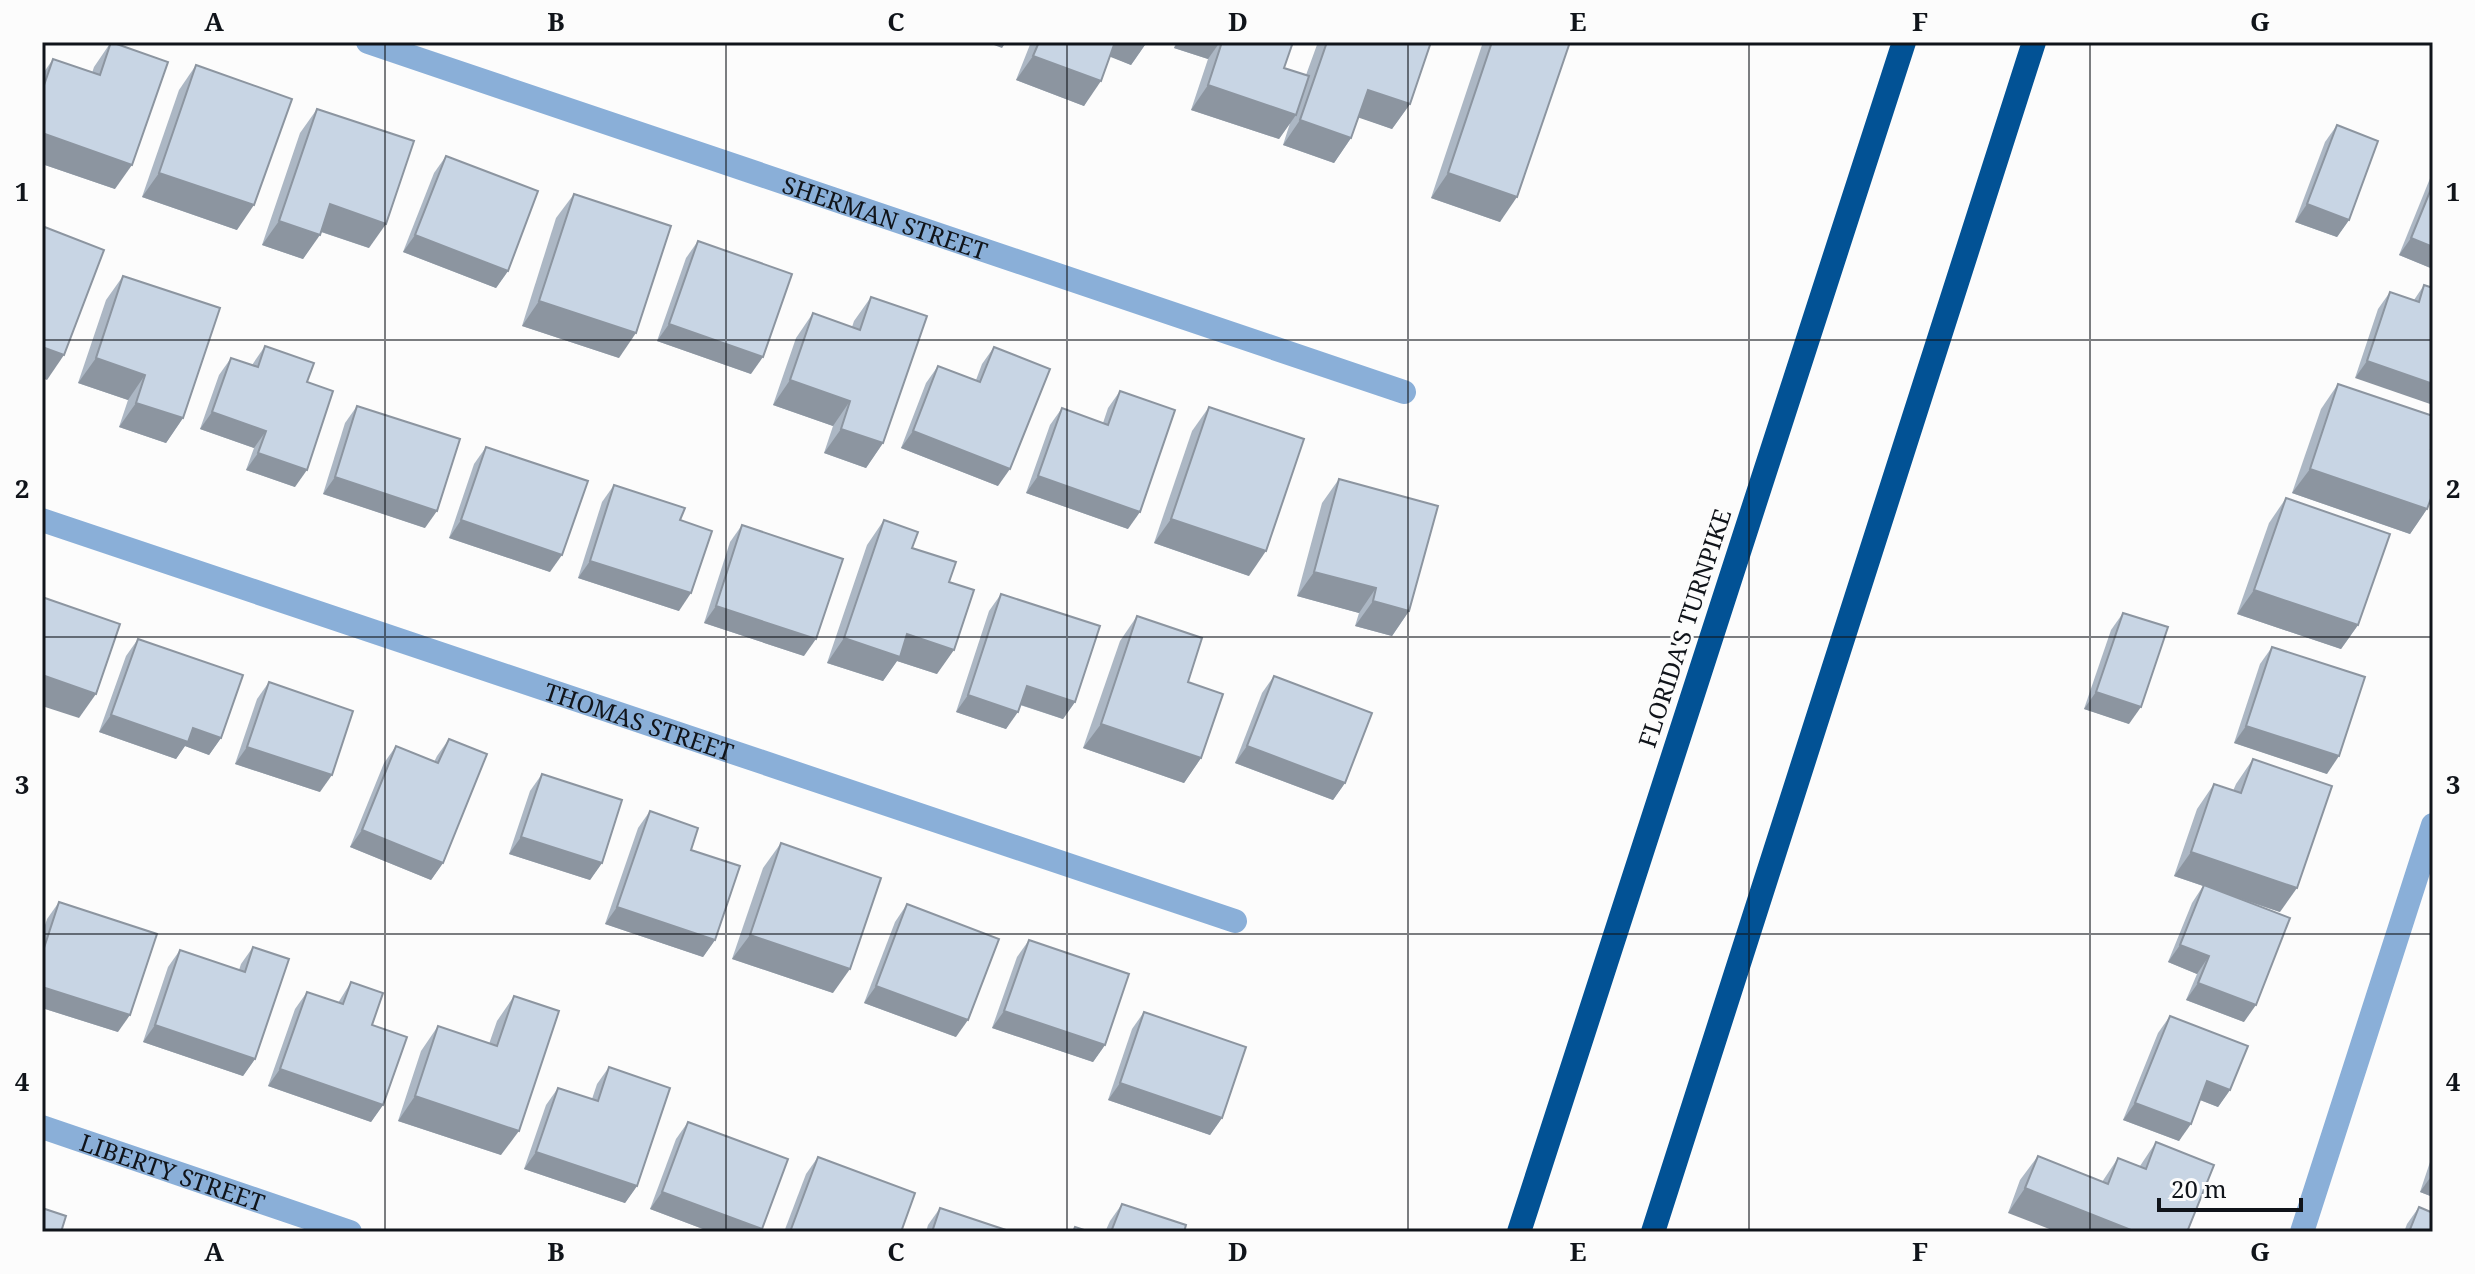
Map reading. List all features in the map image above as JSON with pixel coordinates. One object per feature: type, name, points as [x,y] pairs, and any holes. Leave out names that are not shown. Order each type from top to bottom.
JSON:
[{"type":"highway","name":"FLORIDA'S TURNPIKE","points":[[1519,1232],[1904,42]]},
{"type":"highway","points":[[1653,1232],[2034,42]]},
{"type":"street","name":"SHERMAN STREET","points":[[368,42],[1404,392]]},
{"type":"street","name":"THOMAS STREET","points":[[42,520],[1235,921]]},
{"type":"street","points":[[2302,1232],[2433,825]]},
{"type":"street","name":"LIBERTY STREET","points":[[42,1127],[350,1232]]},
{"type":"building","points":[[111,42],[168,62],[132,165],[42,133],[42,91],[53,59],[100,75]]},
{"type":"building","points":[[1039,42],[1115,42],[1101,81],[1033,56]]},
{"type":"building","points":[[1222,42],[1293,42],[1284,68],[1309,76],[1296,115],[1208,85]]},
{"type":"building","points":[[1327,42],[1431,42],[1410,104],[1368,90],[1351,138],[1300,120]]},
{"type":"building","points":[[1492,42],[1570,42],[1517,197],[1448,173]]},
{"type":"building","points":[[196,65],[292,99],[254,205],[159,173]]},
{"type":"building","points":[[317,109],[414,141],[386,224],[330,204],[320,235],[279,221]]},
{"type":"building","points":[[2337,125],[2378,141],[2349,220],[2307,204]]},
{"type":"building","points":[[446,156],[538,191],[508,271],[415,235]]},
{"type":"building","points":[[2433,184],[2433,247],[2411,238]]},
{"type":"building","points":[[574,194],[671,226],[636,333],[539,301]]},
{"type":"building","points":[[42,226],[104,250],[64,355],[42,347]]},
{"type":"building","points":[[698,241],[792,274],[763,357],[669,324]]},
{"type":"building","points":[[123,276],[220,308],[183,418],[136,403],[145,375],[96,358]]},
{"type":"building","points":[[2424,285],[2433,288],[2433,384],[2367,361],[2390,292],[2419,302]]},
{"type":"building","points":[[871,297],[927,316],[883,443],[841,429],[850,401],[790,380],[813,313],[860,330]]},
{"type":"building","points":[[265,346],[314,363],[307,382],[333,391],[307,470],[258,453],[266,431],[212,412],[231,358],[258,367]]},
{"type":"building","points":[[994,347],[1050,369],[1010,469],[913,431],[938,366],[980,382]]},
{"type":"building","points":[[2338,384],[2433,416],[2433,493],[2427,509],[2310,469]]},
{"type":"building","points":[[1120,391],[1175,410],[1140,512],[1038,476],[1062,408],[1108,425]]},
{"type":"building","points":[[357,406],[460,439],[437,511],[335,477]]},
{"type":"building","points":[[1209,407],[1304,439],[1266,551],[1171,519]]},
{"type":"building","points":[[486,447],[588,481],[562,555],[461,520]]},
{"type":"building","points":[[1339,479],[1438,506],[1409,611],[1373,601],[1376,588],[1314,572]]},
{"type":"building","points":[[614,485],[685,508],[680,520],[712,531],[691,593],[590,561]]},
{"type":"building","points":[[2286,498],[2390,534],[2358,625],[2254,590]]},
{"type":"building","points":[[884,520],[918,532],[912,548],[956,562],[949,582],[974,590],[954,650],[907,634],[900,657],[844,638]]},
{"type":"building","points":[[742,525],[843,559],[816,639],[716,606]]},
{"type":"building","points":[[1001,594],[1100,626],[1075,702],[1027,686],[1018,712],[968,695]]},
{"type":"building","points":[[42,597],[120,624],[96,694],[42,675]]},
{"type":"building","points":[[2123,613],[2168,627],[2141,707],[2096,692]]},
{"type":"building","points":[[1137,616],[1202,638],[1188,682],[1223,694],[1201,758],[1101,724]]},
{"type":"building","points":[[138,639],[243,675],[221,738],[193,728],[188,742],[111,715]]},
{"type":"building","points":[[2272,647],[2365,677],[2339,756],[2246,726]]},
{"type":"building","points":[[1274,676],[1372,713],[1345,783],[1247,746]]},
{"type":"building","points":[[269,682],[353,711],[332,775],[247,747]]},
{"type":"building","points":[[449,739],[487,754],[443,863],[362,830],[396,746],[438,763]]},
{"type":"building","points":[[2253,759],[2332,786],[2297,888],[2191,852],[2214,784],[2241,793]]},
{"type":"building","points":[[542,774],[622,800],[602,863],[521,837]]},
{"type":"building","points":[[650,811],[698,828],[691,850],[740,866],[715,940],[617,907]]},
{"type":"building","points":[[781,843],[881,878],[850,969],[750,935]]},
{"type":"building","points":[[2204,885],[2290,918],[2256,1005],[2198,983],[2209,956],[2180,945]]},
{"type":"building","points":[[59,902],[157,934],[130,1015],[42,987],[42,954]]},
{"type":"building","points":[[907,904],[999,939],[968,1020],[876,986]]},
{"type":"building","points":[[1029,940],[1129,974],[1105,1045],[1004,1011]]},
{"type":"building","points":[[253,947],[289,959],[255,1059],[155,1025],[180,950],[245,972]]},
{"type":"building","points":[[351,982],[383,993],[372,1025],[407,1037],[383,1105],[280,1069],[307,992],[343,1004]]},
{"type":"building","points":[[514,996],[559,1011],[519,1131],[415,1096],[438,1026],[497,1046]]},
{"type":"building","points":[[1144,1012],[1246,1047],[1222,1118],[1120,1083]]},
{"type":"building","points":[[2170,1016],[2248,1046],[2230,1090],[2207,1081],[2191,1124],[2135,1103]]},
{"type":"building","points":[[609,1067],[670,1088],[637,1186],[536,1152],[558,1088],[598,1101]]},
{"type":"building","points":[[688,1122],[788,1159],[762,1229],[662,1192]]},
{"type":"building","points":[[2156,1142],[2214,1165],[2187,1232],[2136,1232],[2025,1188],[2038,1156],[2108,1184],[2118,1158],[2146,1169]]},
{"type":"building","points":[[818,1157],[915,1193],[901,1232],[790,1232]]},
{"type":"building","points":[[1122,1204],[1186,1225],[1184,1232],[1111,1232]]},
{"type":"building","points":[[2419,1207],[2433,1213],[2433,1232],[2409,1232]]},
{"type":"building","points":[[42,1208],[66,1216],[61,1232],[42,1232]]},
{"type":"building","points":[[940,1208],[1012,1232],[932,1232]]},
{"type":"building","points":[[1075,1227],[1090,1232],[1073,1232]]}]
